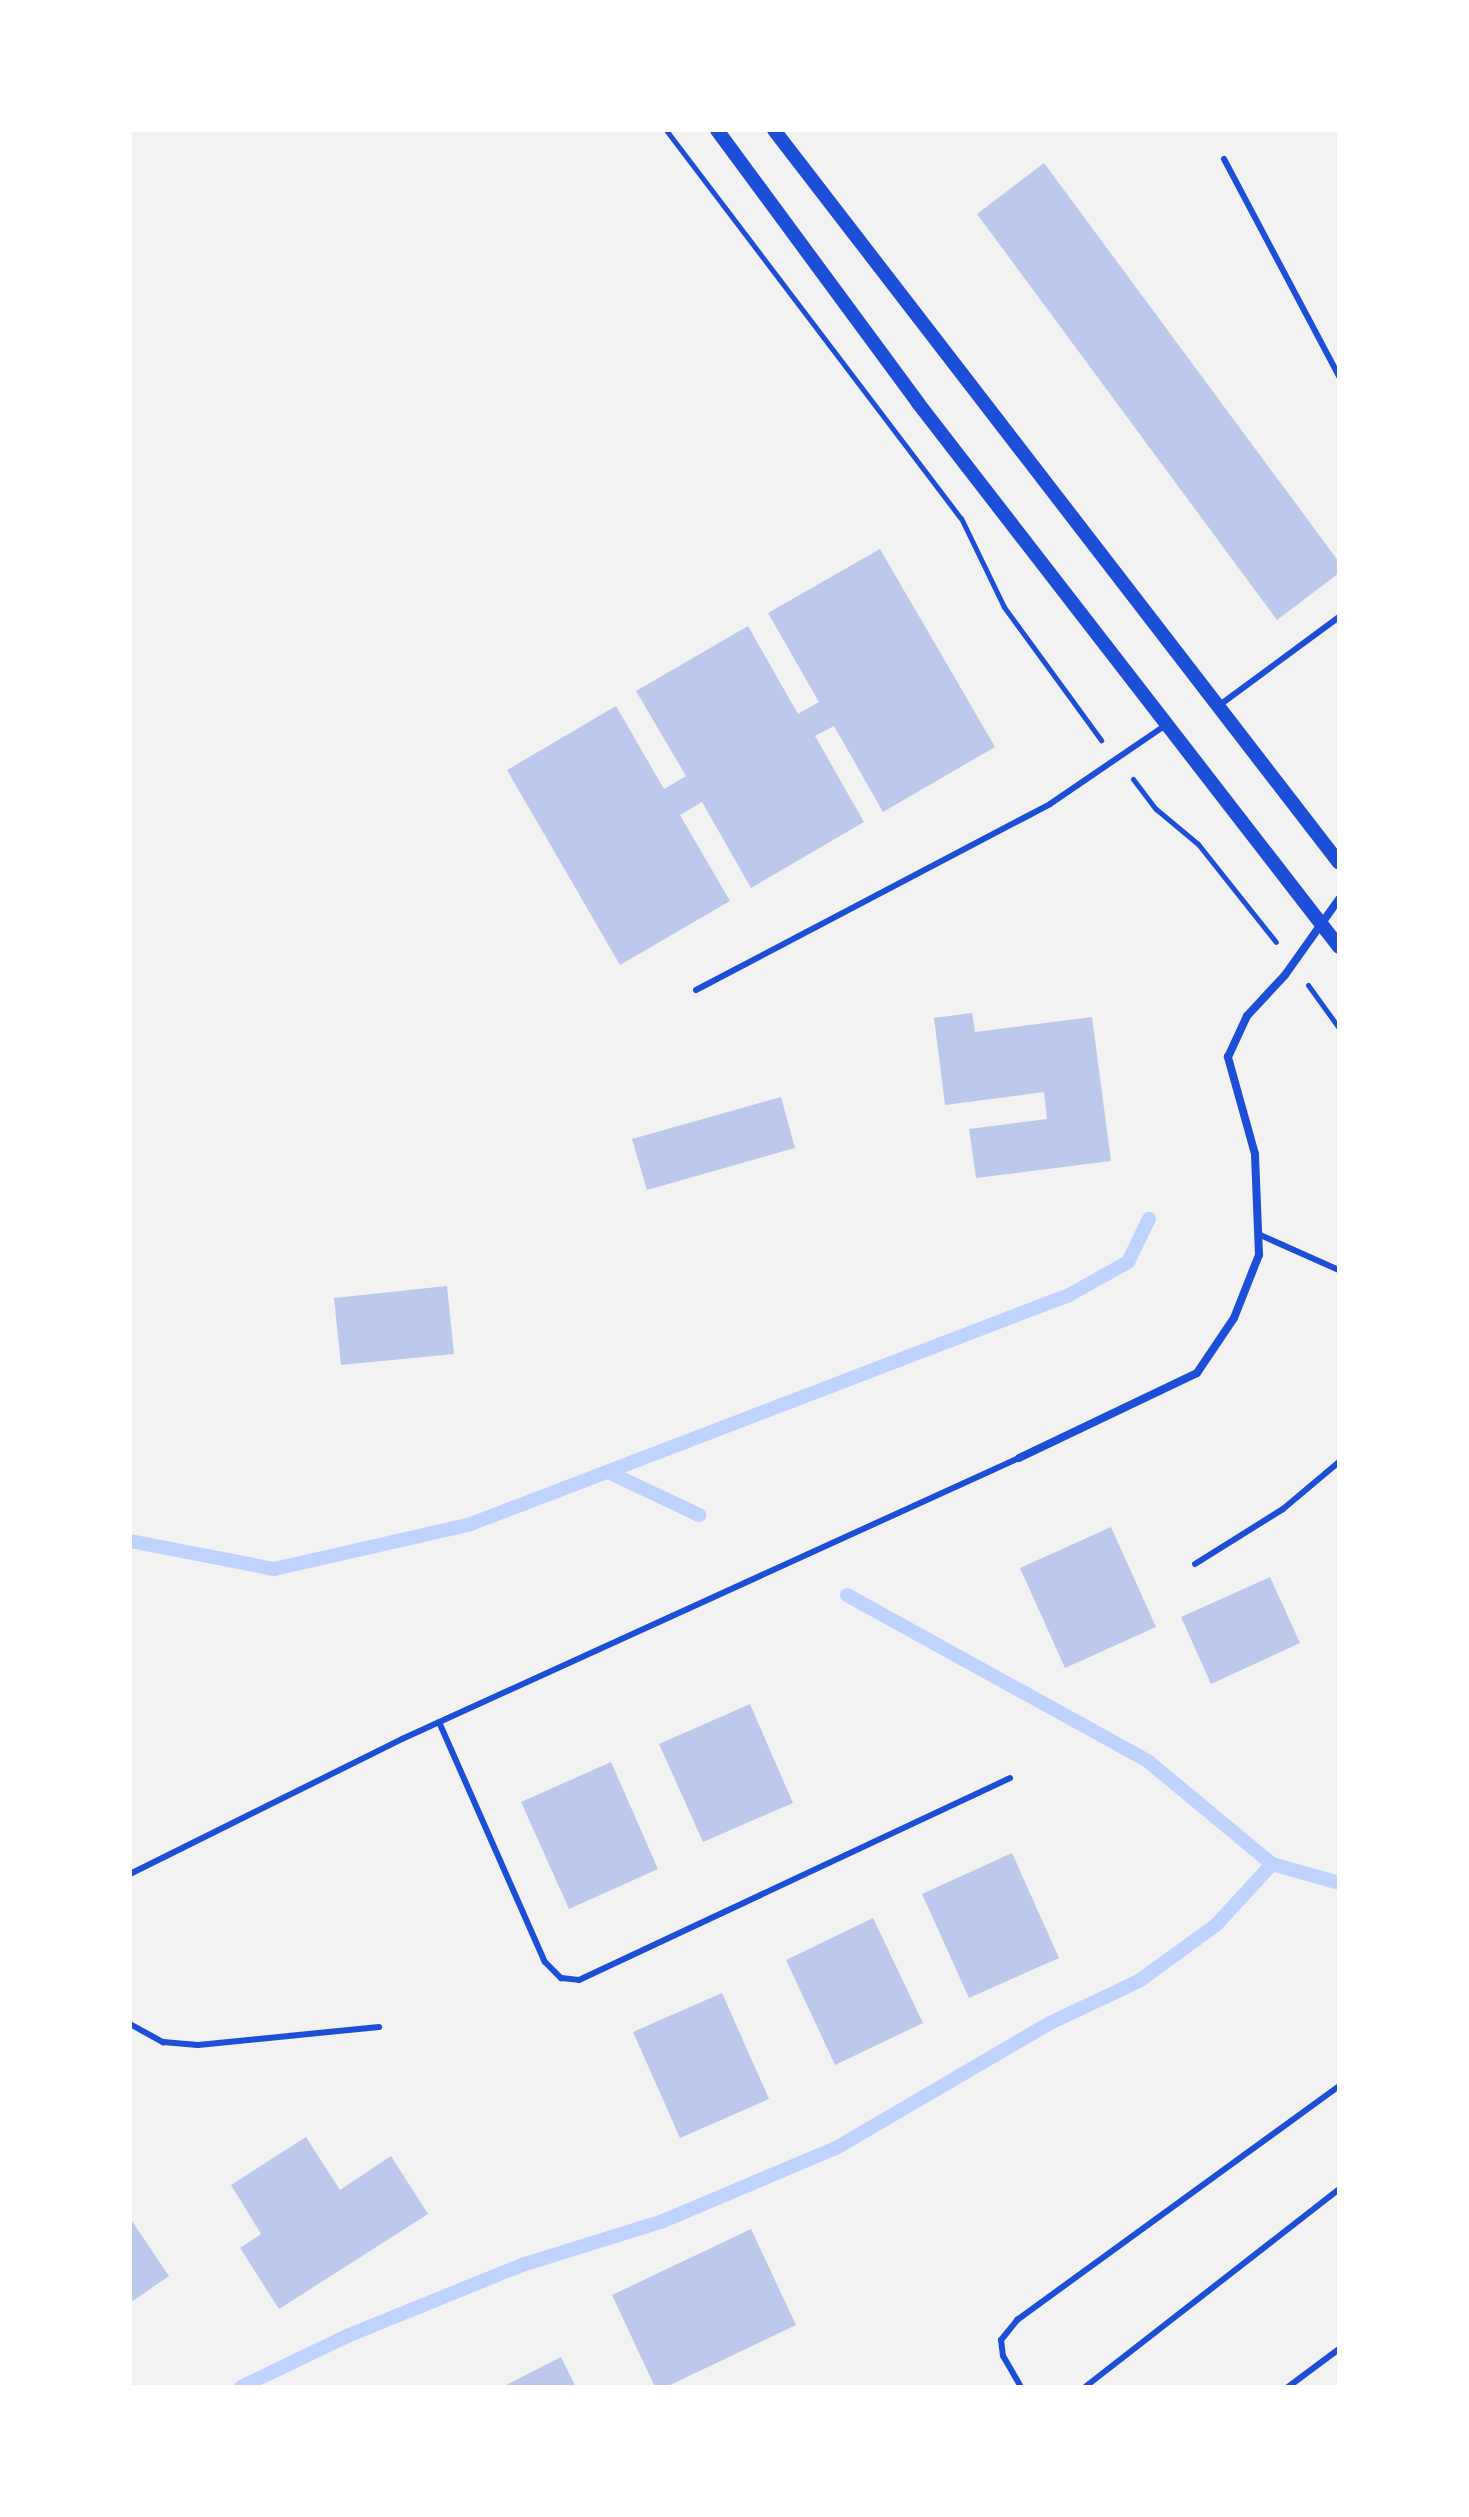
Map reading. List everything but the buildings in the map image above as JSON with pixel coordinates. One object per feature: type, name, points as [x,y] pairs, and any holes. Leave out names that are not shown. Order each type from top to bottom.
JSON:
[{"type":"street","points":[[717,130],[918,403],[1169,723],[1339,947]]},
{"type":"street","points":[[774,130],[1221,704],[1339,863]]},
{"type":"street","points":[[1019,1458],[1197,1373],[1234,1318],[1259,1255],[1255,1154],[1228,1057],[1247,1016],[1339,899]]},
{"type":"lane","points":[[1224,159],[1339,376]]},
{"type":"lane","points":[[1221,704],[1339,617]]},
{"type":"lane","points":[[696,990],[1050,804],[1169,723]]},
{"type":"lane","points":[[1258,1234],[1339,1270]]},
{"type":"lane","points":[[130,1874],[439,1722],[1019,1458]]},
{"type":"lane","points":[[1195,1564],[1283,1509],[1339,1462]]},
{"type":"lane","points":[[439,1722],[545,1962],[561,1978],[579,1980],[1010,1778]]},
{"type":"lane","points":[[130,2024],[163,2042],[198,2045],[379,2027]]},
{"type":"lane","points":[[1021,2387],[1003,2356],[1001,2340],[1017,2320],[1339,2086]]},
{"type":"lane","points":[[1085,2387],[1339,2189]]},
{"type":"lane","points":[[1288,2387],[1339,2349]]},
{"type":"path","points":[[666,130],[961,518],[1004,607],[1101,740]]},
{"type":"path","points":[[1132,778],[1156,809],[1198,844],[1269,933]]},
{"type":"path","points":[[1322,1003],[1339,1028]]},
{"type":"waterway","points":[[130,1541],[274,1569],[468,1525],[1069,1295],[1128,1262],[1149,1219]]},
{"type":"waterway","points":[[608,1472],[699,1515]]},
{"type":"waterway","points":[[847,1595],[1149,1762],[1272,1864],[1339,1883]]},
{"type":"waterway","points":[[241,2387],[347,2336],[522,2265],[663,2221],[836,2148],[1050,2023],[1139,1981],[1216,1925],[1272,1864]]}]
